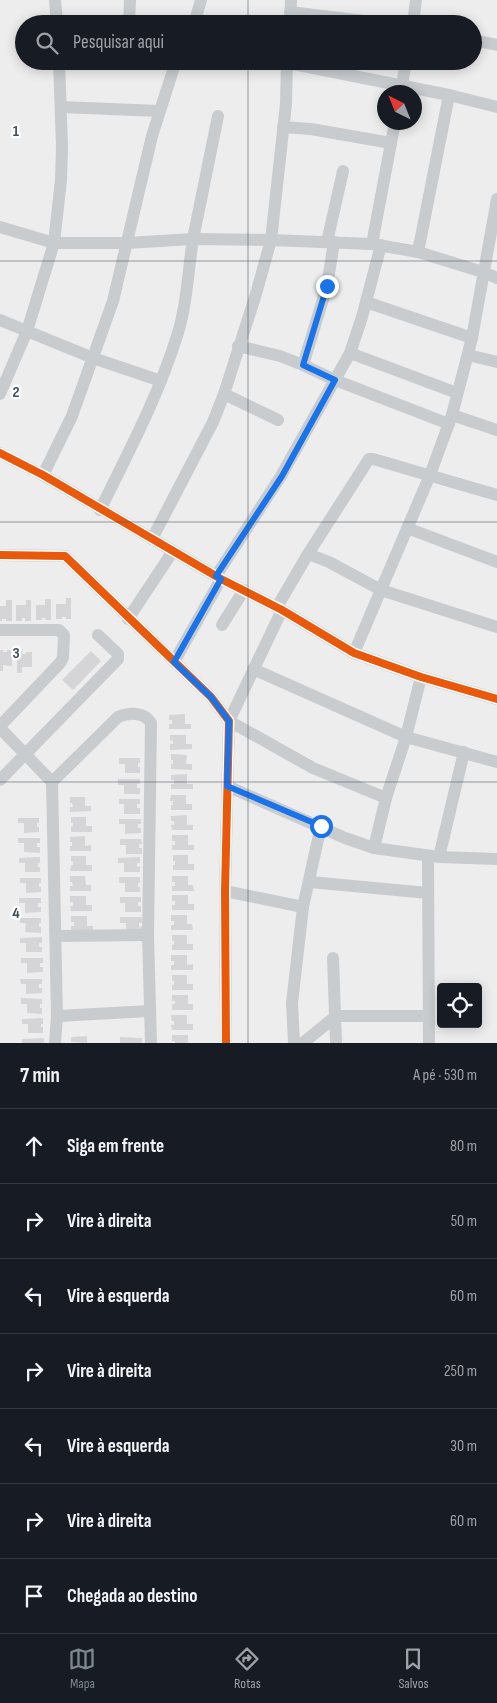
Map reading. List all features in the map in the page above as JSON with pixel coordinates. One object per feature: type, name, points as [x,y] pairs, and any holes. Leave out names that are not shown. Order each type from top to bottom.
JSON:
[{"type":"street","points":[[54,0],[56,15]]},
{"type":"street","points":[[129,15],[130,0]]},
{"type":"street","points":[[197,15],[202,0]]},
{"type":"street","points":[[414,15],[416,0]]},
{"type":"street","points":[[290,12],[314,15]]},
{"type":"street","points":[[482,42],[497,45]]},
{"type":"street","points":[[0,394],[27,331],[54,243],[61,180],[59,70]]},
{"type":"street","points":[[43,475],[72,416],[113,301],[152,136],[173,70]]},
{"type":"street","points":[[152,539],[213,422],[224,394],[256,294],[271,240],[284,127],[284,70]]},
{"type":"street","points":[[319,70],[385,85]]},
{"type":"street","points":[[403,85],[405,70]]},
{"type":"street","points":[[422,92],[449,95],[497,107]]},
{"type":"street","points":[[418,252],[449,95]]},
{"type":"street","points":[[61,108],[159,111]]},
{"type":"street","points":[[100,510],[161,381],[178,334],[193,239],[218,116]]},
{"type":"street","points":[[284,127],[311,129],[391,144]]},
{"type":"street","points":[[174,662],[219,578],[282,476],[350,353],[366,302],[377,245],[394,130]]},
{"type":"street","points":[[303,365],[327,286],[330,242],[342,171]]},
{"type":"street","points":[[354,653],[430,475],[450,420],[472,338],[497,205]]},
{"type":"street","points":[[0,227],[54,243],[127,243],[193,239],[271,240],[377,245],[418,252],[497,278]]},
{"type":"street","points":[[366,302],[472,338]]},
{"type":"street","points":[[0,320],[93,358],[161,381]]},
{"type":"street","points":[[238,346],[280,356],[335,380],[450,420],[497,430]]},
{"type":"street","points":[[350,353],[457,393]]},
{"type":"street","points":[[468,354],[497,362]]},
{"type":"street","points":[[224,394],[278,420]]},
{"type":"street","points":[[0,453],[43,475],[219,578],[279,608],[354,653],[422,677],[497,699]]},
{"type":"street","points":[[226,1043],[225,891],[229,721],[279,608],[308,554],[369,459],[497,495]]},
{"type":"street","points":[[407,528],[497,562]]},
{"type":"street","points":[[128,619],[173,551]]},
{"type":"street","points":[[308,554],[329,562],[381,590],[497,627]]},
{"type":"street","points":[[0,555],[65,556],[128,619],[211,697],[229,721],[313,768],[386,798]]},
{"type":"street","points":[[222,624],[244,590]]},
{"type":"street","points":[[0,630],[59,630],[64,635],[63,658],[60,663],[0,727],[52,782],[57,1016],[55,1043]]},
{"type":"street","points":[[0,780],[118,659],[118,654],[98,635]]},
{"type":"street","points":[[253,669],[406,737],[497,762]]},
{"type":"street","points":[[374,848],[386,798],[406,737],[422,677]]},
{"type":"street","points":[[52,782],[118,717],[123,715],[143,715],[148,718],[151,724],[148,935],[151,1043]]},
{"type":"street","points":[[429,1043],[427,1016],[428,893],[434,857],[464,752]]},
{"type":"street","points":[[227,786],[345,838],[374,848],[434,857],[497,859]]},
{"type":"street","points":[[294,1043],[292,1003],[303,907],[321,826]]},
{"type":"street","points":[[310,882],[428,893]]},
{"type":"street","points":[[225,891],[303,907]]},
{"type":"street","points":[[56,936],[148,935]]},
{"type":"street","points":[[333,958],[336,1043]]},
{"type":"street","points":[[57,1016],[150,1011]]},
{"type":"street","points":[[303,1043],[336,1016],[427,1016]]},
{"type":"building","points":[[66,598],[71,598],[71,619],[62,617],[62,619],[56,619],[56,604],[66,604]]},
{"type":"building","points":[[45,599],[51,599],[51,620],[42,618],[42,620],[36,620],[36,605],[45,605]]},
{"type":"building","points":[[6,600],[12,600],[12,621],[2,619],[0,621],[0,606],[6,606]]},
{"type":"building","points":[[26,600],[31,600],[31,621],[25,621],[25,618],[22,618],[22,621],[16,621],[16,605],[26,605]]},
{"type":"building","points":[[0,650],[7,652],[7,650],[12,650],[12,666],[3,665],[3,671],[0,671]]},
{"type":"building","points":[[17,651],[22,651],[22,654],[32,652],[32,667],[22,667],[22,673],[17,673]]},
{"type":"building","points":[[91,651],[101,661],[73,690],[62,680]]},
{"type":"building","points":[[185,714],[185,724],[191,724],[191,729],[169,729],[169,724],[172,724],[172,720],[169,720],[169,715]]},
{"type":"building","points":[[170,735],[186,735],[186,744],[192,744],[192,749],[170,750],[170,744],[173,744],[173,741],[170,740]]},
{"type":"building","points":[[171,754],[187,755],[186,764],[192,764],[192,770],[171,769],[173,760],[171,760]]},
{"type":"building","points":[[119,758],[140,758],[138,767],[140,767],[140,773],[125,773],[125,764],[119,764]]},
{"type":"building","points":[[187,774],[187,784],[193,784],[193,789],[171,789],[171,784],[174,784],[174,780],[171,780],[171,775]]},
{"type":"building","points":[[118,779],[140,779],[140,784],[137,784],[137,788],[140,788],[140,794],[124,794],[124,785],[118,785]]},
{"type":"building","points":[[171,795],[186,795],[186,804],[192,804],[192,810],[171,810],[173,801],[170,801]]},
{"type":"building","points":[[70,797],[85,797],[85,806],[91,806],[91,811],[70,812],[70,807],[73,807],[72,803],[70,803]]},
{"type":"building","points":[[119,799],[140,799],[140,804],[137,804],[137,808],[140,808],[140,814],[124,814],[124,804],[119,804]]},
{"type":"building","points":[[187,815],[187,825],[193,825],[193,830],[172,830],[171,825],[174,825],[174,821],[171,821],[171,816]]},
{"type":"building","points":[[71,817],[86,817],[86,826],[92,826],[92,832],[71,832],[73,822],[71,823]]},
{"type":"building","points":[[18,818],[39,818],[37,827],[39,827],[39,832],[24,833],[24,823],[18,823]]},
{"type":"building","points":[[119,819],[141,819],[141,824],[138,824],[138,828],[141,828],[141,833],[125,834],[125,824],[119,824]]},
{"type":"building","points":[[172,835],[188,835],[188,845],[194,845],[194,850],[172,850],[172,845],[175,845],[175,841],[172,841]]},
{"type":"building","points":[[85,836],[85,846],[91,845],[91,851],[70,851],[72,842],[70,842],[70,837]]},
{"type":"building","points":[[18,838],[40,838],[40,843],[37,843],[37,847],[40,847],[40,853],[24,852],[24,843],[18,843]]},
{"type":"building","points":[[120,839],[141,839],[142,844],[139,844],[139,848],[142,848],[142,854],[126,854],[126,845],[120,845]]},
{"type":"building","points":[[173,855],[188,855],[188,864],[194,864],[194,870],[173,870],[175,861],[173,861]]},
{"type":"building","points":[[71,856],[86,856],[86,865],[92,865],[92,871],[70,871],[71,865],[73,865]]},
{"type":"building","points":[[40,857],[38,867],[40,867],[40,872],[25,872],[25,863],[19,863],[19,858]]},
{"type":"building","points":[[140,857],[140,863],[137,863],[137,867],[140,866],[140,872],[124,872],[124,863],[118,863],[118,858]]},
{"type":"building","points":[[70,876],[85,876],[86,885],[91,885],[91,891],[70,891],[70,886],[73,886],[72,882],[70,882]]},
{"type":"building","points":[[172,876],[188,876],[188,885],[193,885],[194,891],[172,891],[172,886],[175,886],[175,882],[172,882]]},
{"type":"building","points":[[119,877],[140,877],[138,887],[140,887],[140,892],[125,892],[125,883],[119,883]]},
{"type":"building","points":[[20,878],[41,878],[39,887],[41,887],[41,892],[26,893],[26,883],[20,883]]},
{"type":"building","points":[[172,895],[188,895],[188,904],[194,904],[194,910],[172,910],[172,905],[175,905],[175,901],[172,901]]},
{"type":"building","points":[[70,896],[86,896],[86,905],[92,905],[92,911],[71,911],[70,906],[73,906],[73,902],[70,902]]},
{"type":"building","points":[[120,897],[141,897],[141,902],[138,902],[138,906],[141,906],[141,912],[125,912],[125,903],[120,903]]},
{"type":"building","points":[[19,898],[41,898],[41,903],[38,903],[38,907],[41,907],[41,912],[25,913],[25,903],[19,903]]},
{"type":"building","points":[[171,915],[187,915],[187,924],[192,924],[193,930],[171,930],[171,925],[174,925],[174,921],[171,921]]},
{"type":"building","points":[[71,916],[87,916],[87,926],[93,926],[93,931],[71,931],[71,926],[74,926],[74,922],[71,922]]},
{"type":"building","points":[[120,917],[142,917],[142,923],[139,923],[139,927],[142,926],[142,932],[126,932],[126,923],[120,923]]},
{"type":"building","points":[[20,918],[41,918],[39,927],[41,927],[41,933],[25,932],[26,923],[20,923]]},
{"type":"building","points":[[172,935],[187,935],[187,944],[193,944],[193,950],[172,950],[174,941],[172,941]]},
{"type":"building","points":[[42,937],[42,943],[39,943],[39,947],[42,947],[42,952],[26,952],[26,943],[20,943],[20,938]]},
{"type":"building","points":[[171,955],[187,955],[187,965],[193,964],[193,970],[171,970],[171,965],[174,965],[174,961],[171,961]]},
{"type":"building","points":[[21,958],[43,958],[43,963],[40,963],[40,967],[43,967],[43,972],[27,973],[27,963],[21,963]]},
{"type":"building","points":[[172,975],[187,975],[187,984],[193,984],[193,990],[172,990],[174,981],[172,981]]},
{"type":"building","points":[[20,979],[42,979],[42,984],[39,984],[39,988],[42,988],[42,993],[26,994],[26,984],[21,984]]},
{"type":"building","points":[[172,995],[188,995],[188,1004],[193,1004],[193,1010],[172,1010],[172,1004],[175,1004],[175,1001],[172,1001]]},
{"type":"building","points":[[21,998],[42,999],[40,1008],[42,1008],[42,1014],[27,1013],[27,1004],[21,1004]]},
{"type":"building","points":[[171,1015],[187,1015],[187,1024],[193,1024],[193,1030],[172,1030],[171,1025],[174,1025],[174,1021],[172,1021]]},
{"type":"building","points":[[43,1018],[41,1027],[43,1027],[43,1033],[28,1033],[28,1024],[22,1024],[22,1019]]},
{"type":"building","points":[[172,1035],[188,1035],[188,1043],[175,1043],[175,1041],[172,1041]]},
{"type":"building","points":[[87,1036],[87,1043],[71,1042],[71,1037]]},
{"type":"building","points":[[120,1037],[142,1038],[142,1043],[120,1043]]},
{"type":"building","points":[[44,1038],[44,1043],[22,1043],[22,1039]]},
{"type":"cycle path","points":[[0,453],[43,475],[221,579],[282,610],[354,653],[421,677],[497,699]]},
{"type":"cycle path","points":[[0,555],[65,556],[211,697],[229,721],[225,891],[226,1043]]},
{"type":"route","points":[[321,826],[227,786],[229,721],[211,697],[174,662],[221,579],[216,576],[282,476],[335,380],[303,365],[327,286]]}]
